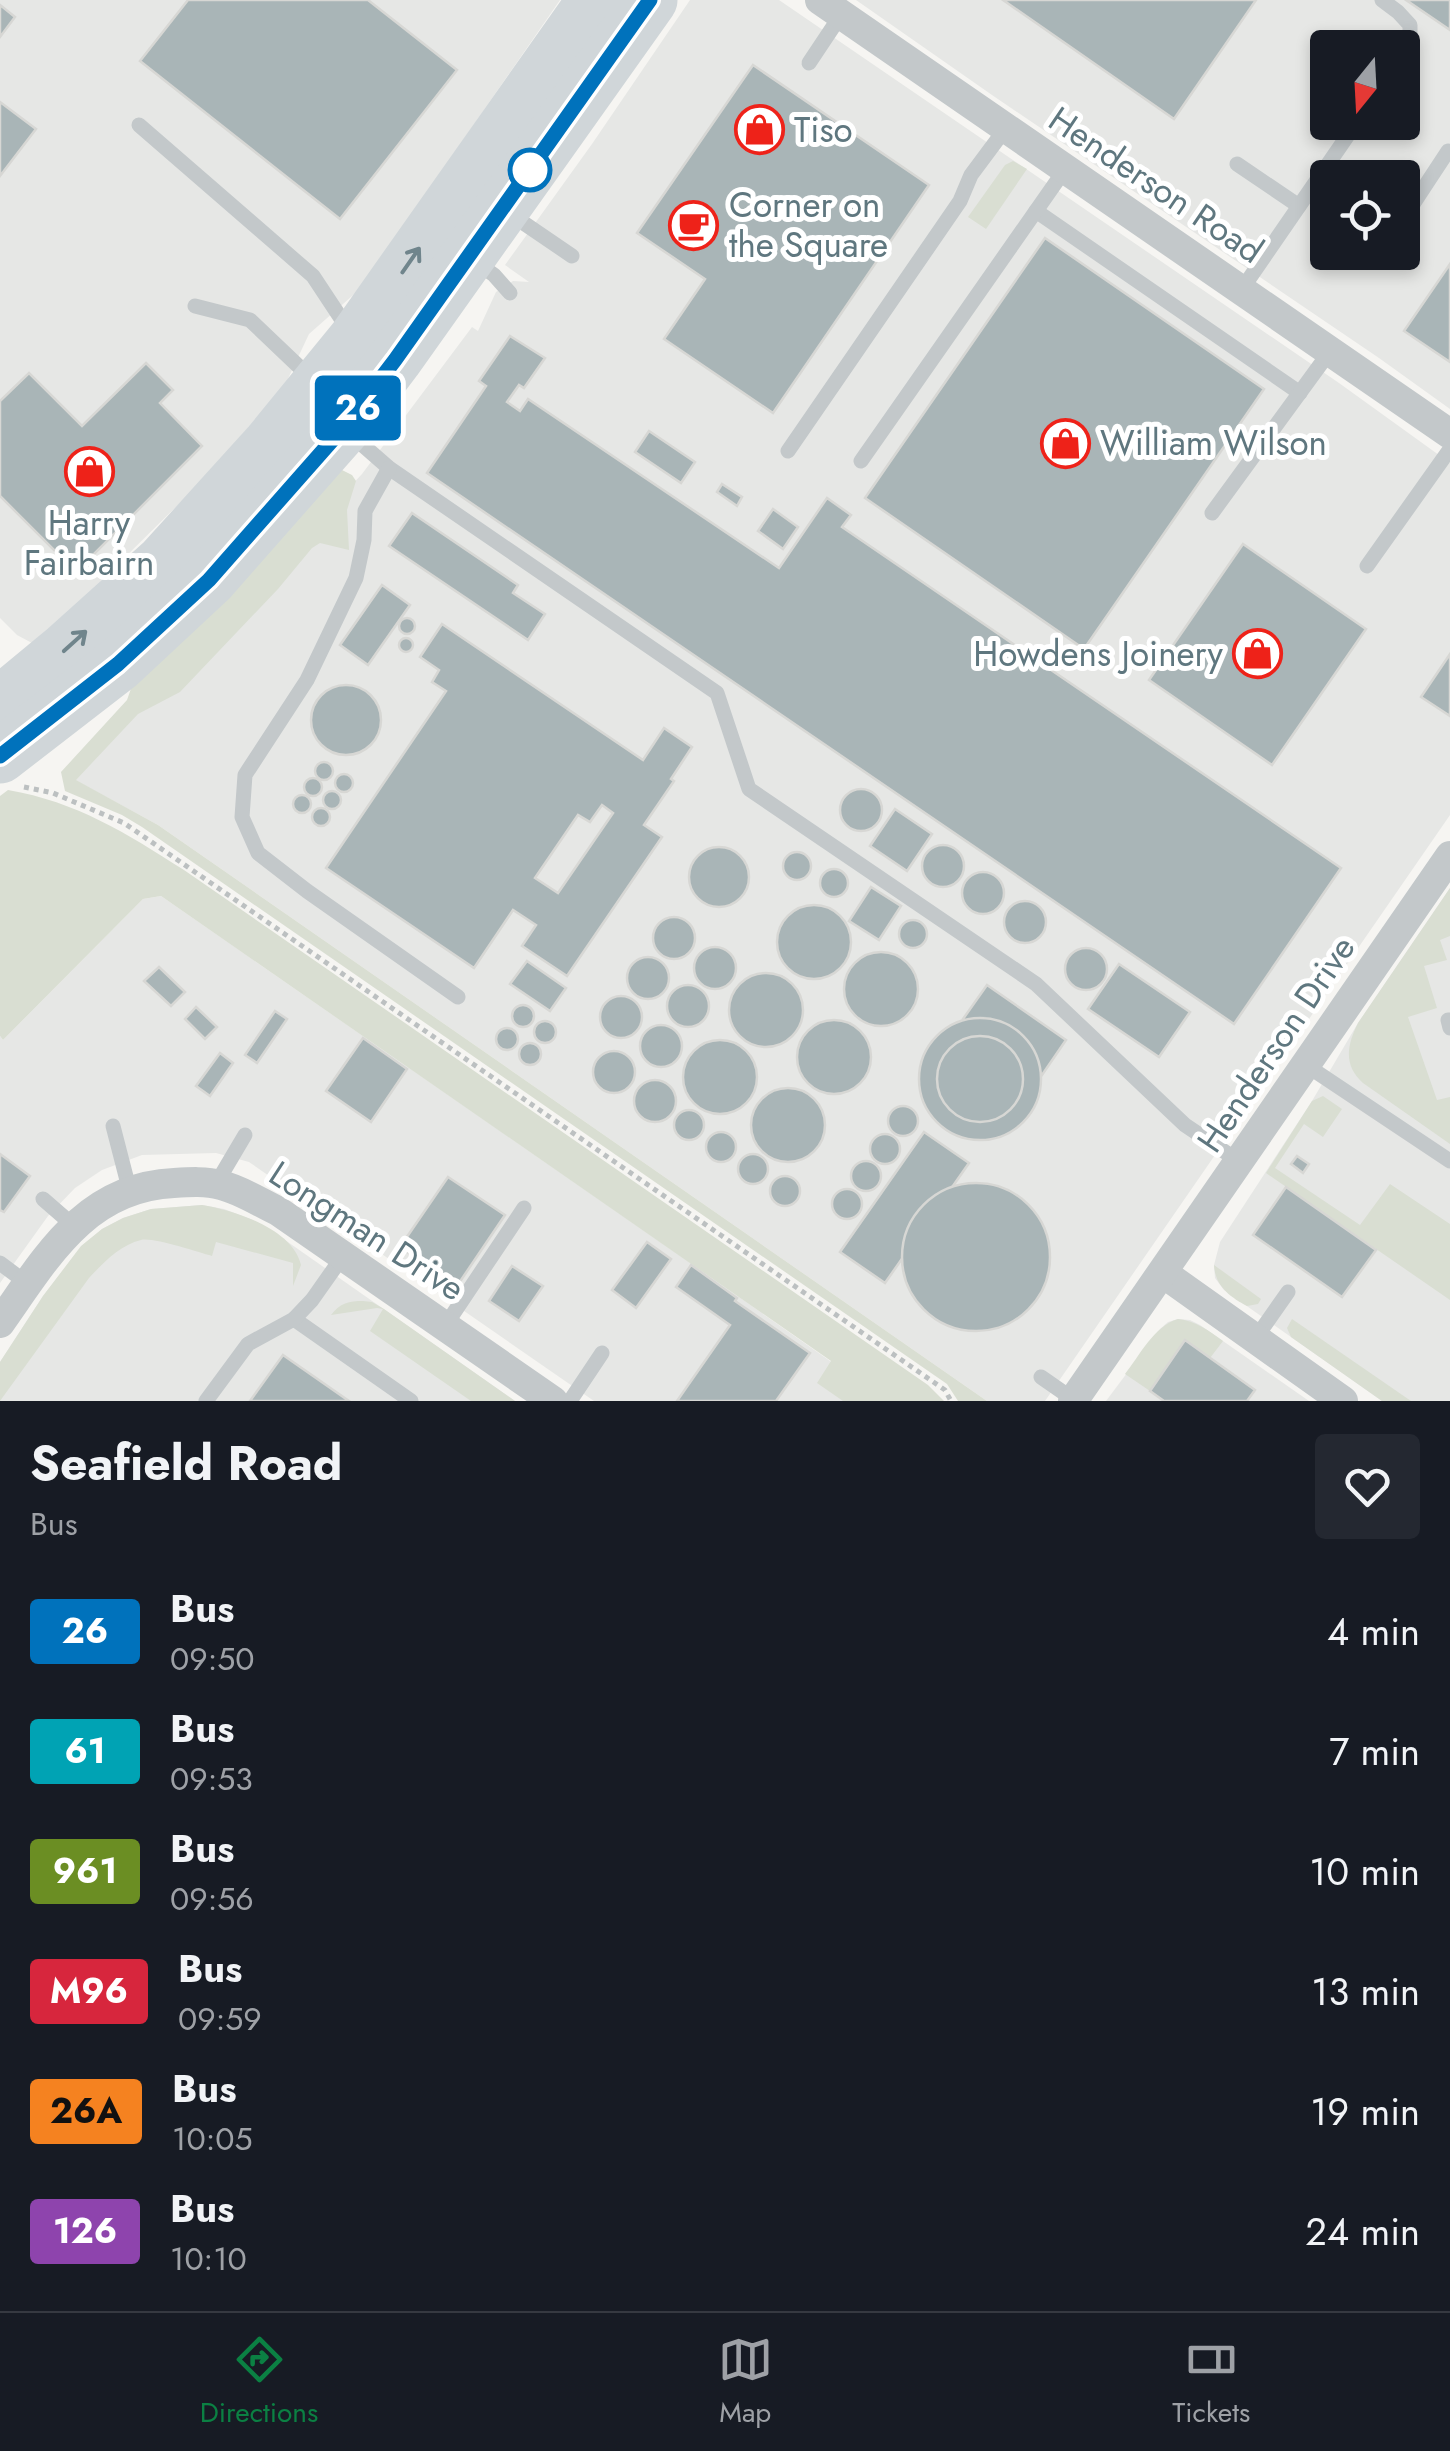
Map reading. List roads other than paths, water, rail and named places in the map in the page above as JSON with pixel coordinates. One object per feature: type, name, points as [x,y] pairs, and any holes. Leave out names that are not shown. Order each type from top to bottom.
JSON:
[{"type":"highway","points":[[0,704],[163,562],[270,444],[330,407],[354,340],[594,0]]},
{"type":"highway","points":[[11,771],[209,580],[330,407],[468,257],[650,0]]},
{"type":"street","name":"Henderson Road","points":[[830,7],[1449,434]]},
{"type":"street","name":"Henderson Drive","points":[[1074,1400],[1450,856]]},
{"type":"street","name":"Longman Drive","points":[[0,1323],[52,1250],[88,1213],[115,1197],[156,1184],[216,1184],[278,1211],[553,1401]]},
{"type":"street","points":[[1162,1273],[1343,1401]]},
{"type":"lane","points":[[1382,0],[1410,24],[1410,30]]},
{"type":"lane","points":[[809,63],[830,7]]},
{"type":"lane","points":[[139,125],[312,276],[354,340]]},
{"type":"lane","points":[[788,452],[1006,128]]},
{"type":"lane","points":[[1420,194],[1448,151]]},
{"type":"lane","points":[[1237,164],[1299,206]]},
{"type":"lane","points":[[860,461],[1066,168]]},
{"type":"lane","points":[[1242,290],[1310,194]]},
{"type":"lane","points":[[502,209],[572,256]]},
{"type":"lane","points":[[1036,212],[1300,393]]},
{"type":"lane","points":[[468,257],[494,275],[510,293]]},
{"type":"lane","points":[[195,306],[250,320],[306,371],[330,407],[389,468],[717,693],[748,789],[1036,984],[1184,1125],[1240,1162]]},
{"type":"lane","points":[[1212,514],[1331,350]]},
{"type":"lane","points":[[1368,566],[1449,434]]},
{"type":"lane","points":[[389,468],[365,511],[356,578],[306,680],[245,774],[242,818],[258,853],[458,997]]},
{"type":"lane","points":[[1450,1020],[1450,1028]]},
{"type":"lane","points":[[1306,1065],[1450,1161]]},
{"type":"lane","points":[[113,1126],[130,1192]]},
{"type":"lane","points":[[216,1184],[245,1136]]},
{"type":"lane","points":[[43,1199],[74,1226]]},
{"type":"lane","points":[[445,1326],[524,1208]]},
{"type":"lane","points":[[206,1401],[248,1344],[294,1319],[344,1256]]},
{"type":"lane","points":[[0,1264],[28,1284]]},
{"type":"lane","points":[[1256,1338],[1288,1292]]},
{"type":"lane","points":[[294,1319],[411,1401]]},
{"type":"lane","points":[[570,1401],[602,1353]]},
{"type":"lane","points":[[1041,1377],[1074,1400]]},
{"type":"place","name":"Tiso","points":[[759,130]]},
{"type":"place","name":"Corner on the Square","points":[[694,225]]},
{"type":"place","name":"William Wilson","points":[[1065,443]]},
{"type":"place","name":"Harry Fairbairn","points":[[89,471]]},
{"type":"place","name":"Howdens Joinery","points":[[1258,654]]}]
